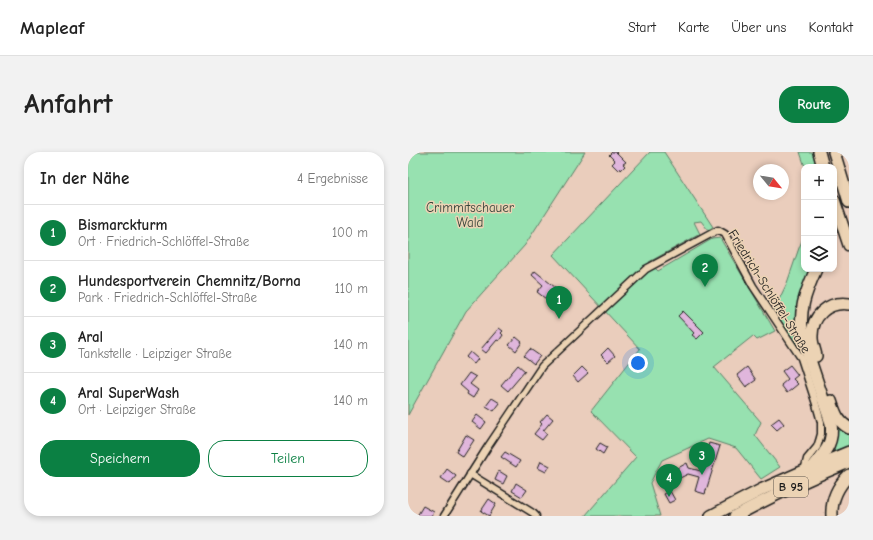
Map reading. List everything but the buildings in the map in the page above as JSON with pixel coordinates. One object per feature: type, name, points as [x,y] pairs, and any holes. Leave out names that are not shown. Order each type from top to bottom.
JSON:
[{"type":"highway","points":[[819,152],[822,164]]},
{"type":"highway","points":[[834,152],[849,202]]},
{"type":"highway","points":[[837,209],[849,245]]},
{"type":"highway","points":[[809,469],[828,446],[832,429],[802,332],[801,317],[803,302],[815,272]]},
{"type":"highway","points":[[849,304],[833,305],[824,310],[814,322],[812,337],[836,414],[842,423],[849,428]]},
{"type":"highway","name":"B 95","points":[[711,516],[763,489],[849,452]]},
{"type":"highway","name":"B 95","points":[[736,516],[785,490],[849,462]]},
{"type":"highway","points":[[832,516],[832,506],[836,494],[842,483],[849,475]]},
{"type":"street","name":"Friedrich-Schlöffel-Straße","points":[[444,516],[470,474],[542,366],[646,269],[718,230],[725,234],[753,286],[801,358],[815,401],[821,434],[817,447],[807,459],[809,469]]},
{"type":"street","points":[[470,474],[536,516]]},
{"type":"green space","name":"Crimmitschauer Wald","points":[[408,152],[585,152],[525,245],[466,311],[408,415]]},
{"type":"green space","points":[[650,152],[664,152],[713,227],[708,230],[701,221],[694,222],[700,234],[649,262],[658,271],[712,239],[720,238],[775,331],[757,340],[753,336],[714,367],[761,422],[755,435],[780,467],[761,479],[736,448],[708,439],[662,460],[650,483],[660,516],[585,516],[636,457],[591,411],[640,349],[553,255]]},
{"type":"green space","points":[[800,152],[812,152],[816,164],[804,164]]},
{"type":"green space","points":[[801,243],[801,272],[811,272],[801,348],[799,349],[774,310],[787,283]]},
{"type":"green space","points":[[834,421],[849,433],[849,446],[828,453]]},
{"type":"place","name":"Hundesportverein Chemnitz/Borna","points":[[705,287]]},
{"type":"place","name":"Bismarckturm","points":[[559,319]]},
{"type":"place","name":"Aral","points":[[702,475]]},
{"type":"place","name":"Aral SuperWash","points":[[669,497]]}]
